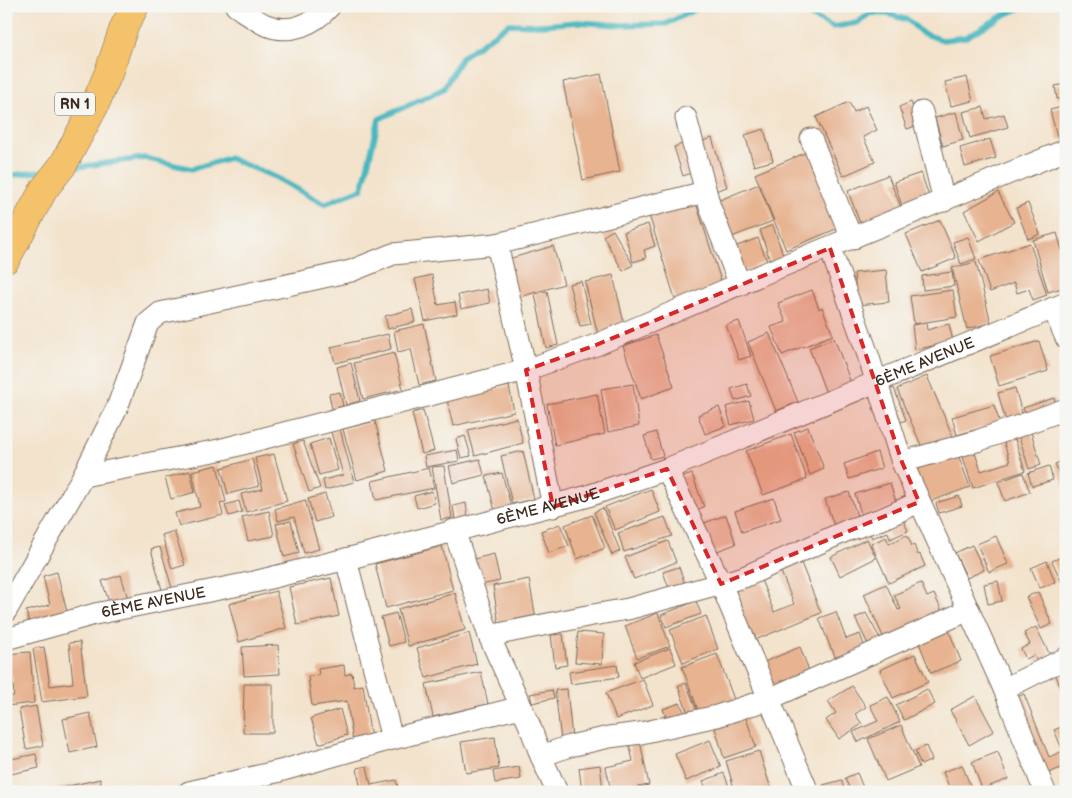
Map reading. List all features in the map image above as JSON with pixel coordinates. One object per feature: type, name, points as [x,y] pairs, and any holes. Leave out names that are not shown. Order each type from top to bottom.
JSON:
[{"type":"highway","name":"RN 1","points":[[6,259],[44,189],[50,160],[75,102],[91,73],[129,17]]},
{"type":"street","points":[[236,6],[266,26],[286,30],[321,16],[330,6]]},
{"type":"street","points":[[922,112],[944,201]]},
{"type":"street","points":[[686,118],[705,192],[740,285]]},
{"type":"street","points":[[811,139],[852,238]]},
{"type":"street","points":[[83,476],[219,450],[526,370],[596,345],[1066,150]]},
{"type":"street","points":[[6,611],[83,476],[117,408],[148,323],[160,313],[351,271],[393,254],[497,244],[705,192]]},
{"type":"street","points":[[497,244],[526,370],[552,507]]},
{"type":"street","points":[[830,248],[868,356],[902,462],[1004,689],[1045,792]]},
{"type":"street","points":[[1059,305],[1066,338]]},
{"type":"street","name":"6ÈME AVENUE","points":[[6,639],[95,614],[254,582],[454,530],[552,507],[667,469],[1059,305]]},
{"type":"street","points":[[902,462],[977,440],[1066,409]]},
{"type":"street","points":[[667,469],[721,584],[808,792]]},
{"type":"street","points":[[489,636],[619,611],[744,577],[848,530],[884,518],[919,502]]},
{"type":"street","points":[[454,530],[489,636],[557,792]]},
{"type":"street","points":[[346,559],[392,739]]},
{"type":"street","points":[[541,756],[570,746],[609,737],[641,733],[717,716],[769,699],[969,610]]},
{"type":"street","points":[[1004,689],[1066,658]]},
{"type":"street","points":[[190,792],[521,707]]},
{"type":"highlighted area","points":[[830,248],[902,462],[919,502],[721,584],[667,469],[553,507],[526,370],[596,345]]},
{"type":"building","points":[[601,74],[620,172],[583,180],[563,82]]},
{"type":"building","points":[[967,77],[973,101],[951,106],[945,82]]},
{"type":"building","points":[[1066,84],[1066,98],[1057,99],[1055,86]]},
{"type":"building","points":[[849,102],[854,112],[866,106],[877,130],[863,137],[875,162],[843,176],[816,117]]},
{"type":"building","points":[[911,102],[919,125],[907,129],[899,107]]},
{"type":"building","points":[[1066,106],[1066,138],[1058,140],[1050,110]]},
{"type":"building","points":[[983,107],[986,119],[1004,114],[1008,127],[970,138],[963,112]]},
{"type":"building","points":[[956,112],[963,140],[943,146],[935,118]]},
{"type":"building","points":[[764,129],[773,161],[754,166],[745,135]]},
{"type":"building","points":[[712,138],[727,187],[712,192],[697,143]]},
{"type":"building","points":[[990,139],[996,158],[965,167],[960,148]]},
{"type":"building","points":[[682,144],[691,173],[683,176],[674,147]]},
{"type":"building","points":[[812,150],[843,226],[786,250],[755,174]]},
{"type":"building","points":[[921,173],[931,202],[904,212],[894,182]]},
{"type":"building","points":[[888,175],[902,210],[861,226],[848,191]]},
{"type":"building","points":[[759,184],[773,221],[724,240],[710,204]]},
{"type":"building","points":[[998,192],[1014,222],[979,241],[964,211]]},
{"type":"building","points":[[695,200],[723,287],[676,302],[649,215]]},
{"type":"building","points":[[1028,203],[1040,234],[1028,239],[1016,208]]},
{"type":"building","points":[[940,220],[956,258],[922,272],[906,234]]},
{"type":"building","points":[[648,224],[655,246],[644,250],[646,258],[633,262],[624,232]]},
{"type":"building","points":[[773,225],[785,261],[772,266],[760,230]]},
{"type":"building","points":[[613,230],[633,265],[623,271],[603,236]]},
{"type":"building","points":[[1057,233],[1066,264],[1066,287],[1048,292],[1033,240]]},
{"type":"building","points":[[968,237],[976,259],[961,264],[953,242]]},
{"type":"building","points":[[758,238],[767,261],[741,272],[732,248]]},
{"type":"building","points":[[1030,243],[1047,295],[1033,300],[1029,289],[1017,293],[1014,283],[990,292],[979,260]]},
{"type":"building","points":[[553,246],[564,284],[516,298],[505,260]]},
{"type":"building","points":[[976,262],[991,323],[967,329],[952,268]]},
{"type":"building","points":[[886,270],[889,302],[857,305],[854,273]]},
{"type":"building","points":[[952,272],[954,286],[923,290],[922,276]]},
{"type":"building","points":[[432,275],[438,305],[455,302],[457,314],[425,321],[415,279]]},
{"type":"building","points":[[613,275],[625,328],[598,335],[585,282]]},
{"type":"building","points":[[581,281],[591,324],[580,326],[569,284]]},
{"type":"building","points":[[487,289],[490,303],[461,309],[458,295]]},
{"type":"building","points":[[812,290],[819,309],[822,307],[833,335],[782,355],[771,327],[786,322],[778,303]]},
{"type":"building","points":[[953,290],[957,317],[914,324],[910,296]]},
{"type":"building","points":[[547,291],[558,345],[546,348],[535,294]]},
{"type":"building","points":[[412,309],[415,322],[388,329],[385,316]]},
{"type":"building","points":[[739,321],[751,356],[739,360],[726,325]]},
{"type":"building","points":[[926,323],[927,330],[949,324],[953,341],[915,350],[912,325]]},
{"type":"building","points":[[424,324],[436,381],[419,385],[411,349],[398,352],[394,331]]},
{"type":"building","points":[[769,333],[798,402],[776,411],[748,342]]},
{"type":"building","points":[[388,334],[391,349],[335,363],[331,347]]},
{"type":"building","points":[[656,335],[674,387],[641,399],[623,346]]},
{"type":"building","points":[[834,338],[851,383],[826,393],[809,348]]},
{"type":"building","points":[[1039,341],[1048,371],[999,386],[990,356]]},
{"type":"building","points":[[394,353],[403,389],[363,399],[354,363]]},
{"type":"building","points":[[351,363],[360,401],[346,405],[337,367]]},
{"type":"building","points":[[927,376],[953,437],[923,450],[897,389]]},
{"type":"building","points":[[633,384],[639,426],[608,432],[601,389]]},
{"type":"building","points":[[747,384],[751,396],[735,401],[731,389]]},
{"type":"building","points":[[509,386],[514,412],[453,426],[447,400]]},
{"type":"building","points":[[894,388],[906,420],[893,425],[882,393]]},
{"type":"building","points":[[1015,388],[1023,417],[1006,422],[998,393]]},
{"type":"building","points":[[340,392],[343,406],[332,409],[329,394]]},
{"type":"building","points":[[597,394],[605,434],[555,445],[547,404]]},
{"type":"building","points":[[1054,398],[1057,406],[1026,416],[1023,408]]},
{"type":"building","points":[[749,401],[754,419],[731,425],[726,407]]},
{"type":"building","points":[[994,405],[1000,423],[957,435],[952,417]]},
{"type":"building","points":[[719,407],[726,426],[705,434],[698,415]]},
{"type":"building","points":[[423,410],[434,451],[422,454],[412,413]]},
{"type":"building","points":[[517,418],[523,443],[475,456],[468,430]]},
{"type":"building","points":[[375,421],[388,471],[357,480],[343,429]]},
{"type":"building","points":[[808,427],[824,469],[810,475],[794,432]]},
{"type":"building","points":[[340,429],[354,482],[325,490],[323,480],[343,475],[331,432]]},
{"type":"building","points":[[656,432],[663,456],[651,459],[644,436]]},
{"type":"building","points":[[1031,432],[1041,465],[1029,469],[1019,436]]},
{"type":"building","points":[[791,434],[807,479],[763,495],[746,451]]},
{"type":"building","points":[[465,436],[471,456],[461,458],[456,439]]},
{"type":"building","points":[[1014,436],[1025,471],[973,488],[961,451],[973,447],[981,471],[1010,462],[1003,440]]},
{"type":"building","points":[[329,438],[338,470],[319,475],[310,444]]},
{"type":"building","points":[[303,441],[320,488],[309,492],[293,444]]},
{"type":"building","points":[[457,450],[459,461],[426,467],[424,456]]},
{"type":"building","points":[[523,451],[534,499],[512,504],[501,456]]},
{"type":"building","points":[[877,452],[882,468],[849,479],[844,464]]},
{"type":"building","points":[[957,452],[970,487],[923,504],[911,469]]},
{"type":"building","points":[[274,454],[287,501],[246,512],[241,494],[263,489],[255,458]]},
{"type":"building","points":[[252,459],[259,486],[228,494],[221,468]]},
{"type":"building","points":[[480,459],[484,475],[453,483],[449,466]]},
{"type":"building","points":[[1066,459],[1066,489],[1055,464]]},
{"type":"building","points":[[217,465],[226,502],[220,503],[223,515],[179,526],[175,513],[200,507],[192,471]]},
{"type":"building","points":[[444,466],[452,518],[441,520],[432,467]]},
{"type":"building","points":[[1049,466],[1053,480],[1032,486],[1028,473]]},
{"type":"building","points":[[429,468],[434,488],[376,500],[372,481]]},
{"type":"building","points":[[190,471],[195,492],[171,499],[165,478]]},
{"type":"building","points":[[502,473],[511,507],[495,511],[486,476]]},
{"type":"building","points":[[1023,473],[1030,492],[1005,501],[998,482]]},
{"type":"building","points":[[692,474],[704,507],[690,512],[678,479]]},
{"type":"building","points":[[890,483],[897,505],[862,517],[855,494]]},
{"type":"building","points":[[651,489],[660,512],[615,530],[605,507]]},
{"type":"building","points":[[432,491],[435,503],[417,508],[414,496]]},
{"type":"building","points":[[849,492],[858,519],[834,526],[825,499]]},
{"type":"building","points":[[325,494],[332,517],[315,522],[308,499]]},
{"type":"building","points":[[959,496],[962,506],[939,513],[936,503]]},
{"type":"building","points":[[774,498],[781,519],[742,532],[735,511]]},
{"type":"building","points":[[305,500],[319,549],[304,553],[294,517],[278,521],[275,509]]},
{"type":"building","points":[[239,501],[242,512],[229,516],[225,505]]},
{"type":"building","points":[[466,503],[468,518],[455,521],[453,506]]},
{"type":"building","points":[[603,508],[620,551],[612,555],[594,512]]},
{"type":"building","points":[[269,511],[274,536],[248,541],[242,517]]},
{"type":"building","points":[[592,515],[605,548],[577,559],[565,525]]},
{"type":"building","points":[[726,515],[736,544],[709,554],[699,525]]},
{"type":"building","points":[[665,517],[672,536],[624,552],[618,533]]},
{"type":"building","points":[[902,517],[908,531],[890,539],[888,532],[872,538],[869,531]]},
{"type":"building","points":[[291,521],[299,553],[284,557],[276,524]]},
{"type":"building","points":[[560,524],[569,546],[549,553],[541,531]]},
{"type":"building","points":[[174,531],[185,565],[172,569],[162,535]]},
{"type":"building","points":[[907,535],[918,555],[920,554],[925,566],[889,583],[871,544],[886,537],[889,544]]},
{"type":"building","points":[[996,536],[1008,564],[989,572],[977,544]]},
{"type":"building","points":[[867,539],[876,558],[840,576],[831,557]]},
{"type":"building","points":[[668,541],[676,562],[634,579],[625,557]]},
{"type":"building","points":[[972,545],[984,570],[967,578],[955,553]]},
{"type":"building","points":[[442,546],[453,590],[386,608],[375,564]]},
{"type":"building","points":[[160,547],[172,588],[162,590],[151,549]]},
{"type":"building","points":[[494,554],[500,581],[480,585],[474,559]]},
{"type":"building","points":[[1066,555],[1066,582],[1062,583],[1052,561]]},
{"type":"building","points":[[1047,561],[1055,582],[1040,588],[1031,568]]},
{"type":"building","points":[[801,563],[821,613],[750,642],[730,592],[761,580],[774,612],[794,604],[781,572]]},
{"type":"building","points":[[679,567],[686,587],[671,593],[663,572]]},
{"type":"building","points":[[57,572],[67,612],[29,622],[26,611],[50,605],[43,576]]},
{"type":"building","points":[[121,575],[128,599],[110,605],[102,581]]},
{"type":"building","points":[[331,578],[339,616],[297,625],[289,587]]},
{"type":"building","points":[[529,579],[536,619],[499,625],[493,586]]},
{"type":"building","points":[[998,581],[1002,601],[988,604],[984,584]]},
{"type":"building","points":[[921,583],[927,597],[934,594],[944,616],[886,643],[864,594],[886,584],[898,610],[901,609],[894,595]]},
{"type":"building","points":[[276,591],[286,628],[239,642],[229,604]]},
{"type":"building","points":[[1038,592],[1052,624],[1041,629],[1026,597]]},
{"type":"building","points":[[455,593],[465,630],[408,646],[398,609]]},
{"type":"building","points":[[696,601],[701,614],[666,627],[661,615]]},
{"type":"building","points":[[836,612],[846,639],[860,634],[865,648],[836,659],[819,618]]},
{"type":"building","points":[[396,613],[404,642],[389,646],[381,617]]},
{"type":"building","points":[[658,613],[670,646],[637,658],[625,626]]},
{"type":"building","points":[[866,613],[884,646],[872,652],[855,618]]},
{"type":"building","points":[[706,616],[718,649],[683,663],[670,630]]},
{"type":"building","points":[[1036,627],[1052,659],[1039,666],[1034,655],[1026,659],[1021,649],[1030,644],[1024,633]]},
{"type":"building","points":[[949,631],[961,661],[931,673],[919,643]]},
{"type":"building","points":[[578,632],[604,634],[602,664],[575,662]]},
{"type":"building","points":[[469,633],[477,664],[426,678],[417,648]]},
{"type":"building","points":[[563,634],[567,665],[555,667],[551,635]]},
{"type":"building","points":[[80,642],[87,696],[42,702],[33,649],[44,647],[50,686],[73,683],[69,643]]},
{"type":"building","points":[[278,645],[280,674],[244,676],[242,647]]},
{"type":"building","points":[[800,647],[811,676],[773,691],[762,663]]},
{"type":"building","points":[[670,648],[676,664],[640,678],[634,662]]},
{"type":"building","points":[[30,652],[34,703],[6,706],[6,697],[14,696],[12,674],[6,685],[6,654]]},
{"type":"building","points":[[717,654],[735,702],[700,715],[682,667]]},
{"type":"building","points":[[915,654],[928,682],[893,698],[880,670]]},
{"type":"building","points":[[344,665],[345,675],[352,673],[354,687],[363,685],[371,739],[353,742],[347,701],[312,706],[308,676],[319,675],[318,669]]},
{"type":"building","points":[[617,665],[619,677],[571,684],[569,672]]},
{"type":"building","points":[[1066,669],[1066,702],[1065,702],[1055,672]]},
{"type":"building","points":[[481,672],[488,704],[433,717],[426,684]]},
{"type":"building","points":[[643,679],[653,705],[616,719],[606,693]]},
{"type":"building","points":[[686,683],[698,713],[689,716],[678,686]]},
{"type":"building","points":[[244,684],[273,684],[273,733],[243,733]]},
{"type":"building","points":[[852,686],[866,707],[855,714],[862,724],[839,739],[826,720],[836,713],[828,701]]},
{"type":"building","points":[[567,689],[572,738],[561,740],[555,690]]},
{"type":"building","points":[[927,689],[935,704],[904,720],[896,705]]},
{"type":"building","points":[[552,690],[554,698],[532,703],[530,694]]},
{"type":"building","points":[[1024,694],[1049,757],[1063,751],[1054,730],[1066,725],[1066,766],[1041,776],[1010,700]]},
{"type":"building","points":[[975,696],[994,731],[969,745],[950,710]]},
{"type":"building","points":[[888,697],[900,722],[858,742],[853,732],[878,721],[870,705]]},
{"type":"building","points":[[680,703],[685,714],[667,721],[663,709]]},
{"type":"building","points":[[36,706],[43,746],[26,749],[19,709]]},
{"type":"building","points":[[340,709],[347,735],[319,744],[311,718]]},
{"type":"building","points":[[90,713],[97,747],[70,753],[63,719]]},
{"type":"building","points":[[746,718],[756,747],[724,758],[715,728]]},
{"type":"building","points":[[901,725],[919,767],[886,781],[868,739]]},
{"type":"building","points":[[495,737],[499,768],[466,773],[461,742]]},
{"type":"building","points":[[710,740],[721,767],[686,781],[675,754]]},
{"type":"building","points":[[640,741],[649,785],[611,792],[606,767],[633,761],[629,743]]},
{"type":"building","points":[[926,746],[932,760],[921,765],[915,751]]},
{"type":"building","points":[[759,751],[772,792],[735,792],[726,761]]},
{"type":"building","points":[[998,752],[1008,779],[982,789],[972,762]]},
{"type":"building","points":[[36,754],[39,768],[6,775],[6,760]]},
{"type":"building","points":[[600,765],[603,789],[582,792],[579,768]]},
{"type":"building","points":[[962,765],[973,792],[951,792],[943,772]]},
{"type":"building","points":[[367,766],[371,785],[396,780],[399,791],[361,792],[357,768]]},
{"type":"building","points":[[519,767],[521,779],[495,783],[493,771]]},
{"type":"building","points":[[724,773],[731,792],[707,792],[703,781]]},
{"type":"building","points":[[857,773],[864,790],[851,792],[845,778]]},
{"type":"building","points":[[100,779],[103,792],[47,792],[47,791]]},
{"type":"building","points":[[842,780],[845,792],[825,792],[823,785]]},
{"type":"waterway","points":[[70,168],[144,158],[192,169],[229,158],[275,177],[324,204],[362,189],[379,119],[443,89],[462,57],[509,24],[543,25],[578,22],[619,25],[666,24],[702,6]]},
{"type":"waterway","points":[[792,6],[833,27],[857,23],[871,13],[888,14],[908,20],[922,33],[943,40],[966,37],[1004,15],[1026,6]]},
{"type":"waterway","points":[[6,176],[46,171]]}]
